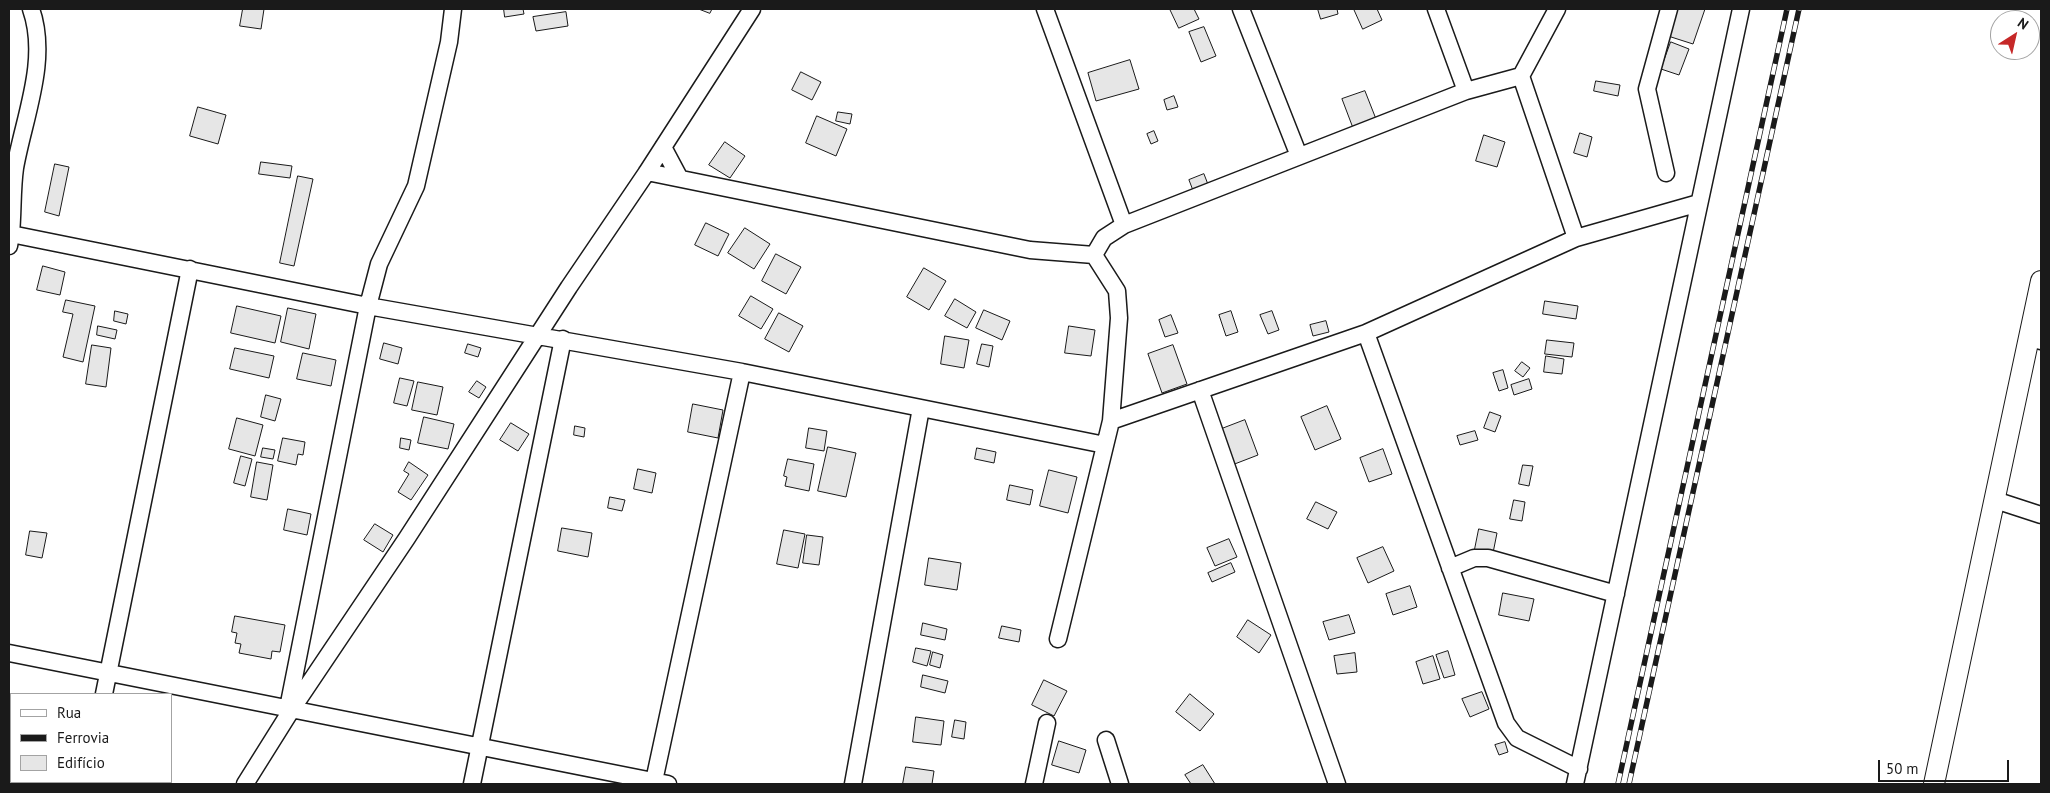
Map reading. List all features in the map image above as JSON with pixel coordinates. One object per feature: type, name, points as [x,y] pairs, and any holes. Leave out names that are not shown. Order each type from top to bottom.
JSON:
[{"type":"street","points":[[31,9],[38,40],[36,70],[15,170],[10,240],[190,269],[368,306],[742,372],[1105,445]]},
{"type":"street","points":[[290,709],[368,306],[379,264],[416,186],[449,42],[453,9]]},
{"type":"street","points":[[245,784],[290,709],[407,538],[752,9]]},
{"type":"street","points":[[1045,9],[1124,225]]},
{"type":"street","points":[[1241,9],[1299,156]]},
{"type":"street","points":[[1436,9],[1466,91]]},
{"type":"street","points":[[1094,255],[1104,238],[1124,225],[1466,91],[1521,76],[1557,9]]},
{"type":"street","points":[[1666,173],[1648,89],[1669,9]]},
{"type":"street","points":[[1366,333],[1506,723],[1517,738],[1577,777],[1741,9]]},
{"type":"street","points":[[1521,76],[1576,238]]},
{"type":"street","points":[[663,147],[679,177]]},
{"type":"street","points":[[647,172],[1030,250],[1094,255]]},
{"type":"street","points":[[1111,421],[1366,333],[1576,238],[1699,203]]},
{"type":"street","points":[[1058,639],[1111,421],[1119,318],[1117,290],[1094,255]]},
{"type":"street","points":[[104,693],[190,269]]},
{"type":"street","points":[[1934,784],[1994,500],[2035,339],[2041,281]]},
{"type":"street","points":[[472,784],[563,339]]},
{"type":"street","points":[[9,653],[661,783],[742,372]]},
{"type":"street","points":[[1200,390],[1337,784]]},
{"type":"street","points":[[853,784],[921,408]]},
{"type":"street","points":[[1994,500],[2041,515]]},
{"type":"street","points":[[1450,568],[1474,558],[1488,558],[1616,594]]},
{"type":"street","points":[[1034,784],[1047,723]]},
{"type":"street","points":[[1106,740],[1120,784]]},
{"type":"building","points":[[243,9],[264,9],[261,29],[240,26]]},
{"type":"building","points":[[504,9],[523,9],[524,14],[505,17]]},
{"type":"building","points":[[699,9],[712,9],[710,13]]},
{"type":"building","points":[[1170,9],[1194,9],[1199,19],[1179,28]]},
{"type":"building","points":[[1318,9],[1337,9],[1338,14],[1321,19]]},
{"type":"building","points":[[1354,9],[1377,9],[1382,20],[1363,29]]},
{"type":"building","points":[[1677,9],[1705,9],[1693,44],[1668,36]]},
{"type":"building","points":[[566,12],[568,26],[536,31],[533,17]]},
{"type":"building","points":[[1204,27],[1216,56],[1201,62],[1189,32]]},
{"type":"building","points":[[1671,42],[1689,49],[1679,75],[1661,69]]},
{"type":"building","points":[[1130,60],[1139,89],[1096,101],[1088,73]]},
{"type":"building","points":[[801,72],[821,82],[812,100],[792,90]]},
{"type":"building","points":[[1596,81],[1620,85],[1618,96],[1594,91]]},
{"type":"building","points":[[1365,91],[1376,119],[1353,128],[1342,99]]},
{"type":"building","points":[[1174,96],[1178,107],[1167,110],[1164,100]]},
{"type":"building","points":[[198,107],[226,115],[218,144],[190,136]]},
{"type":"building","points":[[838,112],[852,114],[850,124],[836,121]]},
{"type":"building","points":[[817,116],[847,129],[836,156],[806,143]]},
{"type":"building","points":[[1154,131],[1158,141],[1151,144],[1147,134]]},
{"type":"building","points":[[1580,133],[1592,137],[1587,157],[1574,153]]},
{"type":"building","points":[[1484,135],[1505,142],[1497,167],[1476,161]]},
{"type":"building","points":[[725,142],[745,156],[730,178],[709,165]]},
{"type":"building","points":[[261,162],[292,166],[290,178],[259,174]]},
{"type":"building","points":[[55,164],[69,167],[59,216],[45,212]]},
{"type":"building","points":[[1204,174],[1209,187],[1194,193],[1189,180]]},
{"type":"building","points":[[298,176],[313,179],[294,266],[280,263]]},
{"type":"building","points":[[706,223],[729,234],[718,256],[695,245]]},
{"type":"building","points":[[745,228],[770,244],[754,269],[728,253]]},
{"type":"building","points":[[776,254],[801,267],[786,294],[762,281]]},
{"type":"building","points":[[43,266],[65,272],[60,295],[37,290]]},
{"type":"building","points":[[924,268],[946,281],[929,310],[907,297]]},
{"type":"building","points":[[751,296],[773,309],[761,329],[739,316]]},
{"type":"building","points":[[955,299],[976,312],[967,328],[945,316]]},
{"type":"building","points":[[66,300],[95,306],[83,362],[63,357],[73,314],[63,312]]},
{"type":"building","points":[[1545,301],[1578,306],[1576,319],[1543,314]]},
{"type":"building","points":[[237,306],[281,316],[275,343],[231,333]]},
{"type":"building","points":[[288,308],[316,314],[309,349],[281,342]]},
{"type":"building","points":[[984,310],[1010,321],[1002,340],[976,328]]},
{"type":"building","points":[[115,311],[128,314],[126,324],[114,321]]},
{"type":"building","points":[[1231,311],[1238,332],[1226,336],[1219,315]]},
{"type":"building","points":[[1272,311],[1279,330],[1268,334],[1260,315]]},
{"type":"building","points":[[779,313],[803,326],[789,352],[765,339]]},
{"type":"building","points":[[1171,315],[1178,333],[1165,337],[1159,320]]},
{"type":"building","points":[[1326,321],[1329,332],[1313,336],[1310,325]]},
{"type":"building","points":[[98,326],[117,330],[115,339],[97,335]]},
{"type":"building","points":[[1069,326],[1095,330],[1091,356],[1065,353]]},
{"type":"building","points":[[945,336],[969,340],[964,368],[941,364]]},
{"type":"building","points":[[1547,340],[1574,343],[1572,357],[1545,354]]},
{"type":"building","points":[[384,343],[402,348],[398,364],[380,359]]},
{"type":"building","points":[[468,344],[481,348],[478,357],[465,353]]},
{"type":"building","points":[[982,344],[993,346],[989,367],[977,364]]},
{"type":"building","points":[[92,345],[111,348],[106,387],[86,384]]},
{"type":"building","points":[[1173,345],[1187,384],[1162,393],[1148,354]]},
{"type":"building","points":[[235,348],[274,356],[269,378],[230,369]]},
{"type":"building","points":[[303,353],[336,360],[331,386],[297,379]]},
{"type":"building","points":[[1546,356],[1564,359],[1562,374],[1544,372]]},
{"type":"building","points":[[1522,362],[1530,368],[1523,377],[1515,371]]},
{"type":"building","points":[[1503,370],[1508,388],[1499,391],[1493,373]]},
{"type":"building","points":[[400,378],[414,381],[407,406],[394,403]]},
{"type":"building","points":[[1529,379],[1532,389],[1514,395],[1511,385]]},
{"type":"building","points":[[477,381],[486,387],[479,398],[469,392]]},
{"type":"building","points":[[418,382],[443,387],[437,415],[412,410]]},
{"type":"building","points":[[266,395],[281,399],[275,421],[261,417]]},
{"type":"building","points":[[693,404],[723,410],[718,438],[688,432]]},
{"type":"building","points":[[1327,406],[1341,439],[1315,450],[1301,417]]},
{"type":"building","points":[[1490,412],[1501,416],[1495,432],[1484,428]]},
{"type":"building","points":[[424,417],[454,424],[448,449],[418,443]]},
{"type":"building","points":[[237,418],[263,425],[255,456],[229,449]]},
{"type":"building","points":[[1245,420],[1258,455],[1232,465],[1219,430]]},
{"type":"building","points":[[511,423],[529,434],[518,451],[500,440]]},
{"type":"building","points":[[575,426],[585,428],[584,437],[574,435]]},
{"type":"building","points":[[809,428],[827,431],[824,451],[806,448]]},
{"type":"building","points":[[1475,431],[1478,440],[1460,445],[1457,436]]},
{"type":"building","points":[[283,438],[305,442],[303,455],[298,454],[296,465],[278,461]]},
{"type":"building","points":[[401,438],[411,440],[409,450],[400,448]]},
{"type":"building","points":[[828,447],[856,453],[846,497],[818,491]]},
{"type":"building","points":[[263,448],[275,450],[273,459],[261,457]]},
{"type":"building","points":[[977,448],[996,452],[994,463],[975,459]]},
{"type":"building","points":[[1383,449],[1392,474],[1369,482],[1360,458]]},
{"type":"building","points":[[241,456],[252,459],[245,486],[234,483]]},
{"type":"building","points":[[788,459],[814,464],[809,491],[785,486],[787,477],[784,476]]},
{"type":"building","points":[[257,462],[273,465],[267,500],[251,497]]},
{"type":"building","points":[[409,462],[428,475],[411,500],[398,492],[409,474],[404,471]]},
{"type":"building","points":[[1523,465],[1533,466],[1529,486],[1519,484]]},
{"type":"building","points":[[638,469],[656,473],[652,493],[634,489]]},
{"type":"building","points":[[1049,470],[1077,477],[1068,513],[1040,506]]},
{"type":"building","points":[[1010,485],[1033,490],[1030,505],[1007,500]]},
{"type":"building","points":[[610,497],[625,500],[622,511],[608,508]]},
{"type":"building","points":[[1514,500],[1525,502],[1522,521],[1510,519]]},
{"type":"building","points":[[1316,502],[1337,512],[1328,529],[1307,519]]},
{"type":"building","points":[[288,509],[311,514],[307,535],[284,530]]},
{"type":"building","points":[[375,524],[393,535],[383,552],[364,540]]},
{"type":"building","points":[[562,528],[592,533],[588,557],[558,551]]},
{"type":"building","points":[[1479,529],[1497,533],[1492,558],[1474,554]]},
{"type":"building","points":[[784,530],[805,534],[798,568],[777,564]]},
{"type":"building","points":[[30,531],[47,533],[42,558],[26,555]]},
{"type":"building","points":[[807,535],[823,537],[819,565],[803,563]]},
{"type":"building","points":[[1229,539],[1237,557],[1215,566],[1207,548]]},
{"type":"building","points":[[1383,547],[1394,571],[1368,583],[1357,558]]},
{"type":"building","points":[[929,558],[961,563],[957,590],[925,585]]},
{"type":"building","points":[[1231,563],[1235,572],[1212,582],[1208,573]]},
{"type":"building","points":[[1410,586],[1417,607],[1393,615],[1386,594]]},
{"type":"building","points":[[1503,593],[1534,599],[1529,621],[1499,615]]},
{"type":"building","points":[[1349,615],[1355,633],[1329,640],[1323,622]]},
{"type":"building","points":[[235,616],[285,625],[280,652],[272,651],[271,659],[239,653],[241,644],[235,643],[237,633],[232,632]]},
{"type":"building","points":[[1248,620],[1271,635],[1259,653],[1237,637]]},
{"type":"building","points":[[923,623],[947,629],[945,640],[921,635]]},
{"type":"building","points":[[1002,626],[1021,630],[1019,642],[999,638]]},
{"type":"building","points":[[916,648],[931,651],[927,666],[913,662]]},
{"type":"building","points":[[1448,651],[1455,675],[1444,678],[1436,655]]},
{"type":"building","points":[[933,652],[943,655],[940,668],[930,665]]},
{"type":"building","points":[[1355,653],[1357,672],[1337,674],[1334,656]]},
{"type":"building","points":[[1433,656],[1440,679],[1423,684],[1416,662]]},
{"type":"building","points":[[923,675],[948,681],[945,693],[921,687]]},
{"type":"building","points":[[1044,680],[1067,691],[1054,716],[1032,705]]},
{"type":"building","points":[[1482,692],[1489,709],[1470,717],[1462,699]]},
{"type":"building","points":[[1190,694],[1214,714],[1200,731],[1176,712]]},
{"type":"building","points":[[916,717],[944,721],[941,745],[913,742]]},
{"type":"building","points":[[955,720],[966,722],[964,739],[952,737]]},
{"type":"building","points":[[1059,741],[1086,750],[1079,773],[1052,765]]},
{"type":"building","points":[[1505,742],[1508,752],[1499,755],[1495,745]]},
{"type":"building","points":[[1203,765],[1215,784],[1191,784],[1185,775]]},
{"type":"building","points":[[906,767],[934,771],[932,784],[903,784]]},
{"type":"railway","points":[[1618,784],[1787,9]]},
{"type":"railway","points":[[1629,784],[1799,9]]}]
